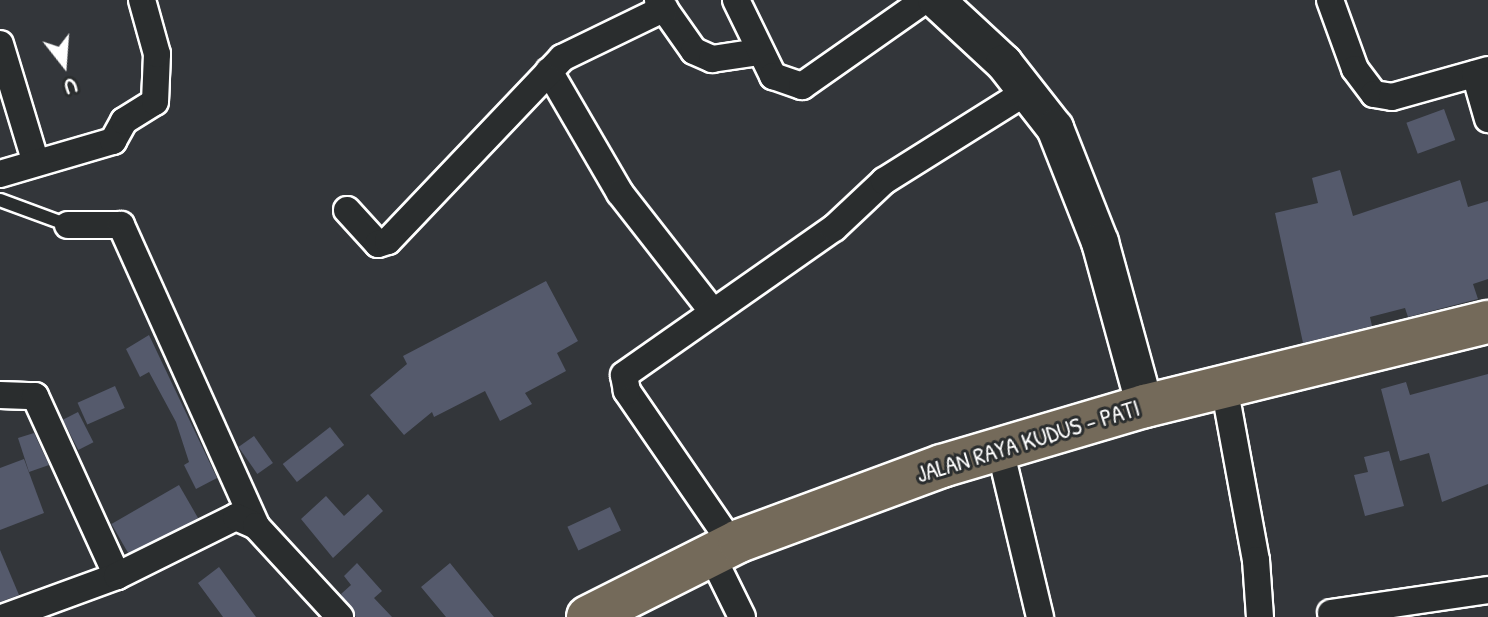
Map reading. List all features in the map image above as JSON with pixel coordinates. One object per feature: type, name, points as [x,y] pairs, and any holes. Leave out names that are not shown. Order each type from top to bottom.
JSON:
[{"type":"highway","name":"JALAN RAYA KUDUS - PATI","points":[[588,617],[721,549],[831,503],[1145,406],[1488,322]]},
{"type":"main road","points":[[936,0],[1029,90],[1074,166],[1145,406]]},
{"type":"street","points":[[0,174],[113,141],[124,121],[155,102],[157,54],[142,0]]},
{"type":"street","points":[[736,0],[759,52],[781,84],[814,82],[925,0]]},
{"type":"street","points":[[1330,0],[1355,69],[1374,94],[1392,97],[1482,72],[1488,119]]},
{"type":"street","points":[[347,210],[378,244],[388,241],[562,58],[662,4],[681,35],[703,55],[759,52]]},
{"type":"street","points":[[0,44],[36,163]]},
{"type":"street","points":[[549,71],[620,193],[713,312]]},
{"type":"street","points":[[742,617],[721,549],[622,379],[834,228],[884,181],[1029,90]]},
{"type":"street","points":[[68,225],[121,225],[256,526],[340,617]]},
{"type":"street","points":[[1224,386],[1256,560],[1260,617]]},
{"type":"street","points":[[0,395],[35,396],[117,576]]},
{"type":"street","points":[[1000,449],[1040,617]]},
{"type":"street","points":[[5,617],[117,576],[231,518],[256,526]]},
{"type":"street","points":[[1331,613],[1488,590]]},
{"type":"lane","points":[[0,200],[68,225]]},
{"type":"building","points":[[1444,109],[1455,140],[1418,154],[1406,123]]},
{"type":"building","points":[[1340,170],[1353,216],[1460,180],[1468,207],[1488,201],[1488,279],[1473,284],[1478,299],[1408,317],[1405,308],[1370,317],[1372,326],[1303,343],[1275,213],[1318,203],[1312,178]]},
{"type":"building","points":[[546,281],[578,341],[557,353],[566,371],[525,393],[532,404],[500,421],[485,391],[434,417],[432,412],[404,435],[370,395],[407,364],[403,356]]},
{"type":"building","points":[[149,335],[217,478],[196,489],[184,465],[189,462],[176,422],[149,372],[140,377],[126,349]]},
{"type":"building","points":[[1488,374],[1488,484],[1442,502],[1429,453],[1400,461],[1381,389],[1406,382],[1410,395]]},
{"type":"building","points":[[115,386],[125,408],[87,425],[78,403]]},
{"type":"building","points":[[78,412],[93,442],[78,450],[63,420]]},
{"type":"building","points":[[330,427],[344,445],[297,482],[283,464]]},
{"type":"building","points":[[34,433],[49,465],[29,472],[18,438]]},
{"type":"building","points":[[254,436],[273,463],[257,474],[238,447]]},
{"type":"building","points":[[1389,451],[1404,506],[1365,516],[1354,475],[1368,472],[1364,457]]},
{"type":"building","points":[[24,459],[44,513],[0,530],[0,468]]},
{"type":"building","points":[[179,485],[198,518],[130,557],[111,524]]},
{"type":"building","points":[[368,494],[383,511],[333,558],[301,519],[326,496],[344,516]]},
{"type":"building","points":[[610,507],[621,531],[578,550],[567,527]]},
{"type":"building","points":[[0,550],[19,595],[0,602]]},
{"type":"building","points":[[357,563],[382,591],[374,598],[392,617],[356,617],[341,594],[351,585],[344,576]]},
{"type":"building","points":[[450,563],[494,617],[446,617],[421,587]]},
{"type":"building","points":[[219,567],[256,617],[223,617],[198,583]]}]
